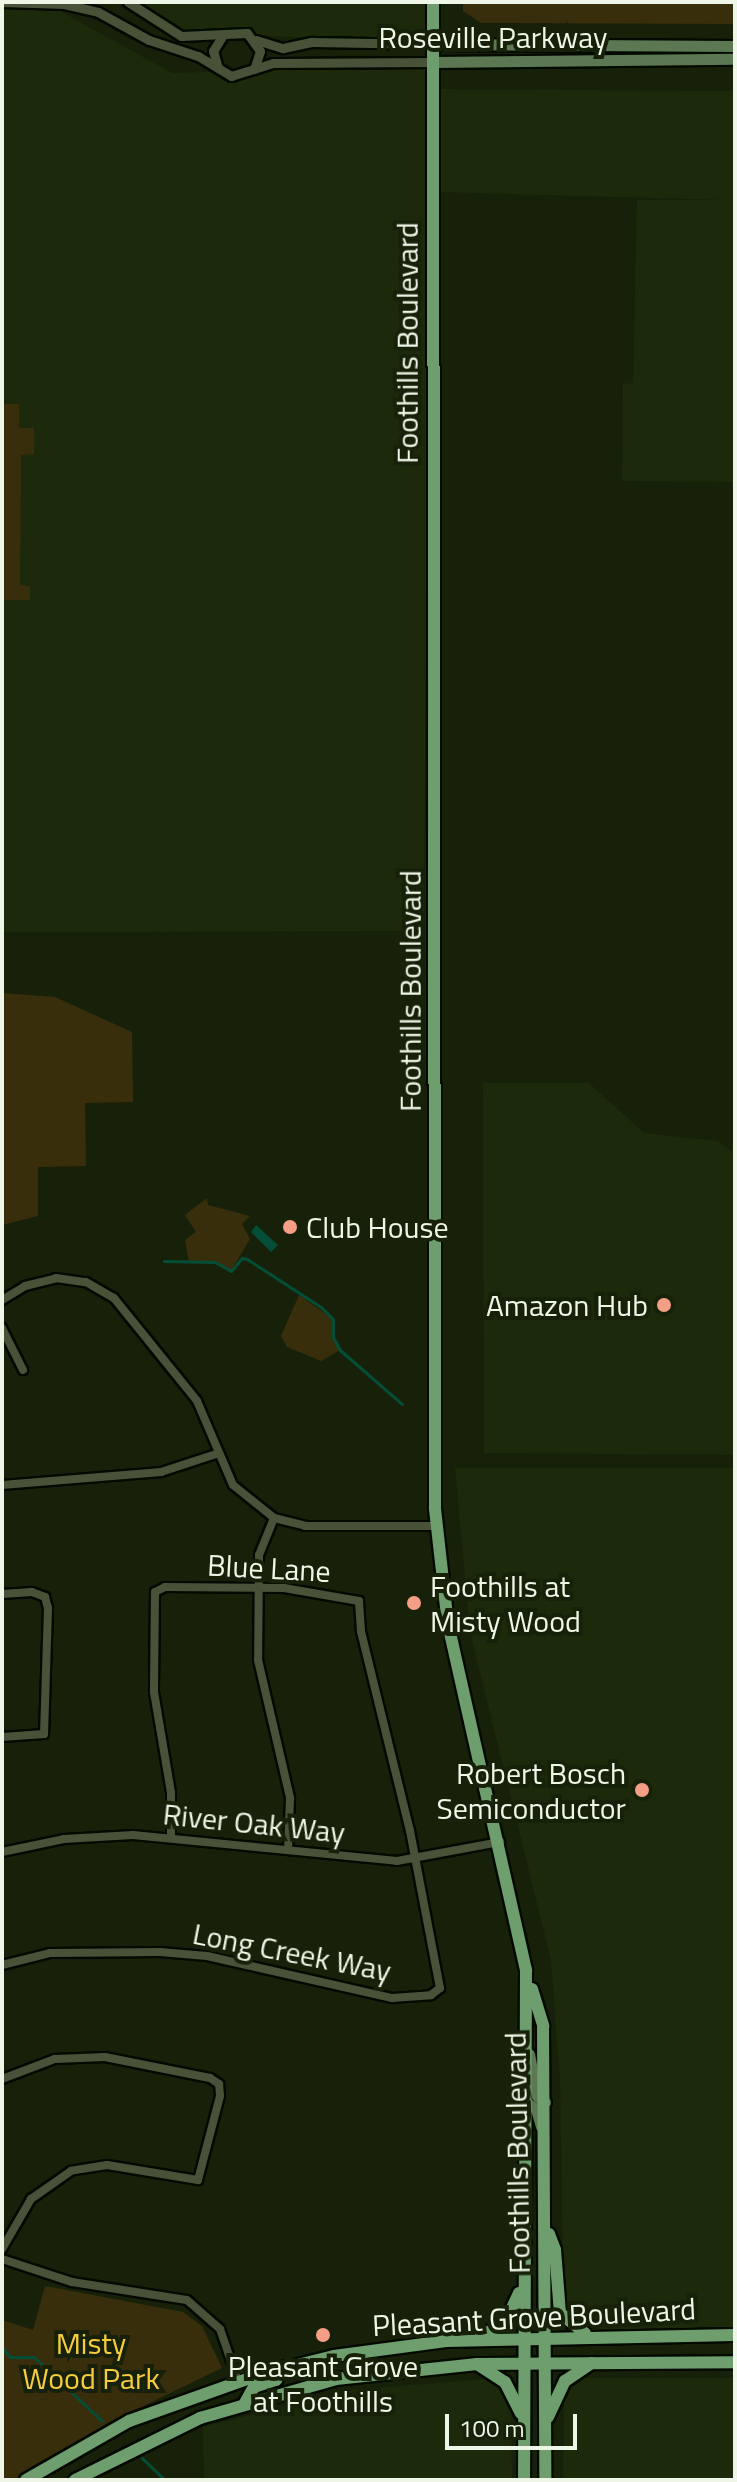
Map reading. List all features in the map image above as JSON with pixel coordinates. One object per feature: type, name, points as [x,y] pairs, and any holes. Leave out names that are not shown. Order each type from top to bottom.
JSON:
[{"type":"main road","name":"Foothills Boulevard","points":[[433,2],[436,1526],[448,1624],[500,1842],[526,1970],[543,2026],[545,2480]]},
{"type":"main road","name":"Roseville Parkway","points":[[433,44],[735,46]]},
{"type":"main road","name":"Roseville Parkway","points":[[433,62],[735,59]]},
{"type":"main road","name":"Foothills Boulevard","points":[[524,2480],[522,2339],[525,2102],[529,2054],[526,1970]]},
{"type":"main road","points":[[529,2054],[537,2096],[545,2102]]},
{"type":"main road","points":[[525,2102],[536,2109],[543,2135]]},
{"type":"main road","points":[[546,2227],[555,2250],[560,2313],[571,2327],[595,2336]]},
{"type":"main road","points":[[477,2339],[512,2314],[523,2278]]},
{"type":"main road","name":"Pleasant Grove Boulevard","points":[[26,2480],[129,2421],[284,2367],[389,2346],[477,2339],[735,2335]]},
{"type":"main road","name":"Pleasant Grove Boulevard","points":[[75,2480],[200,2418],[245,2403],[363,2374],[477,2364],[735,2362]]},
{"type":"main road","points":[[545,2424],[565,2381],[592,2363]]},
{"type":"main road","points":[[477,2364],[505,2382],[524,2421]]},
{"type":"main road","points":[[245,2403],[254,2387],[276,2380],[284,2367]]},
{"type":"main road","points":[[200,2418],[204,2401],[230,2392],[238,2381]]},
{"type":"street","points":[[2,2],[60,3],[112,18],[149,40],[198,56],[237,77],[252,71],[260,56],[256,40],[242,31],[181,36],[128,2]]},
{"type":"street","points":[[221,71],[213,51],[226,33]]},
{"type":"street","name":"Roseville Parkway","points":[[256,40],[283,48],[312,42],[433,44]]},
{"type":"street","name":"Roseville Parkway","points":[[252,71],[273,63],[433,62]]},
{"type":"street","points":[[2,1300],[25,1286],[56,1278],[105,1291],[128,1312],[197,1401],[216,1454],[240,1494],[274,1518],[305,1526],[436,1526]]},
{"type":"street","points":[[2,1328],[23,1370]]},
{"type":"street","points":[[2,1485],[148,1474],[216,1454]]},
{"type":"street","points":[[274,1518],[259,1555],[259,1669],[290,1798],[288,1850]]},
{"type":"street","name":"Blue Lane","points":[[171,1836],[171,1793],[154,1692],[155,1592],[165,1587],[258,1588],[359,1601],[361,1631],[414,1861]]},
{"type":"street","points":[[2,1594],[32,1592],[45,1597],[48,1608],[44,1734],[2,1737]]},
{"type":"street","name":"River Oak Way","points":[[2,1852],[86,1837],[171,1836],[414,1861],[500,1842]]},
{"type":"street","name":"Long Creek Way","points":[[2,1965],[50,1953],[183,1953],[392,1998],[431,1995],[440,1988],[441,1976],[414,1861]]},
{"type":"street","points":[[2,2079],[55,2059],[105,2057],[210,2078],[219,2084],[220,2096],[198,2180],[107,2165],[71,2171],[31,2199],[2,2249]]},
{"type":"street","points":[[2,2259],[72,2282],[187,2300],[220,2329],[238,2381]]},
{"type":"shaded area","points":[[118,2],[427,2],[427,41],[193,34]]},
{"type":"shaded area","points":[[2,5],[60,11],[172,73],[429,65],[424,931],[2,932]]},
{"type":"shaded area","points":[[437,89],[735,91],[735,482],[622,481],[623,384],[633,383],[637,200],[725,200],[437,192]]},
{"type":"shaded area","points":[[483,1083],[589,1083],[644,1133],[718,1141],[735,1153],[735,1455],[484,1453]]},
{"type":"shaded area","points":[[256,1225],[278,1245],[271,1252],[251,1232]]},
{"type":"shaded area","name":"Robert Bosch Semiconductor","points":[[455,1468],[735,1468],[735,2344],[564,2344],[560,2080],[551,1960],[470,1632]]},
{"type":"shaded area","points":[[583,2378],[735,2378],[735,2480],[563,2480],[564,2401],[569,2387]]},
{"type":"shaded area","points":[[488,2379],[498,2381],[511,2402],[512,2480],[204,2480],[203,2427],[347,2390]]},
{"type":"green space","points":[[463,2],[735,2],[735,24],[481,23],[463,11]]},
{"type":"green space","points":[[2,404],[19,404],[19,428],[34,428],[34,454],[21,455],[20,585],[30,586],[30,600],[2,600]]},
{"type":"green space","points":[[2,993],[55,997],[132,1032],[133,1102],[85,1103],[86,1166],[38,1167],[38,1216],[2,1225]]},
{"type":"green space","points":[[207,1198],[208,1205],[250,1216],[242,1224],[250,1239],[231,1271],[215,1262],[189,1262],[185,1240],[196,1232],[185,1215]]},
{"type":"green space","points":[[299,1295],[333,1319],[333,1337],[340,1350],[321,1361],[287,1347],[281,1336]]},
{"type":"green space","name":"Misty Wood Park","points":[[45,2286],[183,2312],[202,2326],[222,2368],[108,2423],[19,2480],[2,2480],[2,2320],[33,2330]]},
{"type":"waterway","points":[[164,1261],[215,1262],[231,1271],[242,1258],[247,1259],[321,1307],[333,1319],[333,1337],[340,1350],[402,1404]]},
{"type":"waterway","points":[[2,2348],[10,2357],[34,2357],[102,2421]]},
{"type":"waterway","points":[[142,2458],[165,2480]]},
{"type":"place","name":"Club House","points":[[290,1227]]},
{"type":"place","name":"Amazon Hub","points":[[664,1305]]},
{"type":"place","name":"Foothills at Misty Wood","points":[[414,1603]]},
{"type":"place","name":"Robert Bosch Semiconductor","points":[[642,1790]]},
{"type":"place","name":"Pleasant Grove at Foothills","points":[[323,2335]]}]
